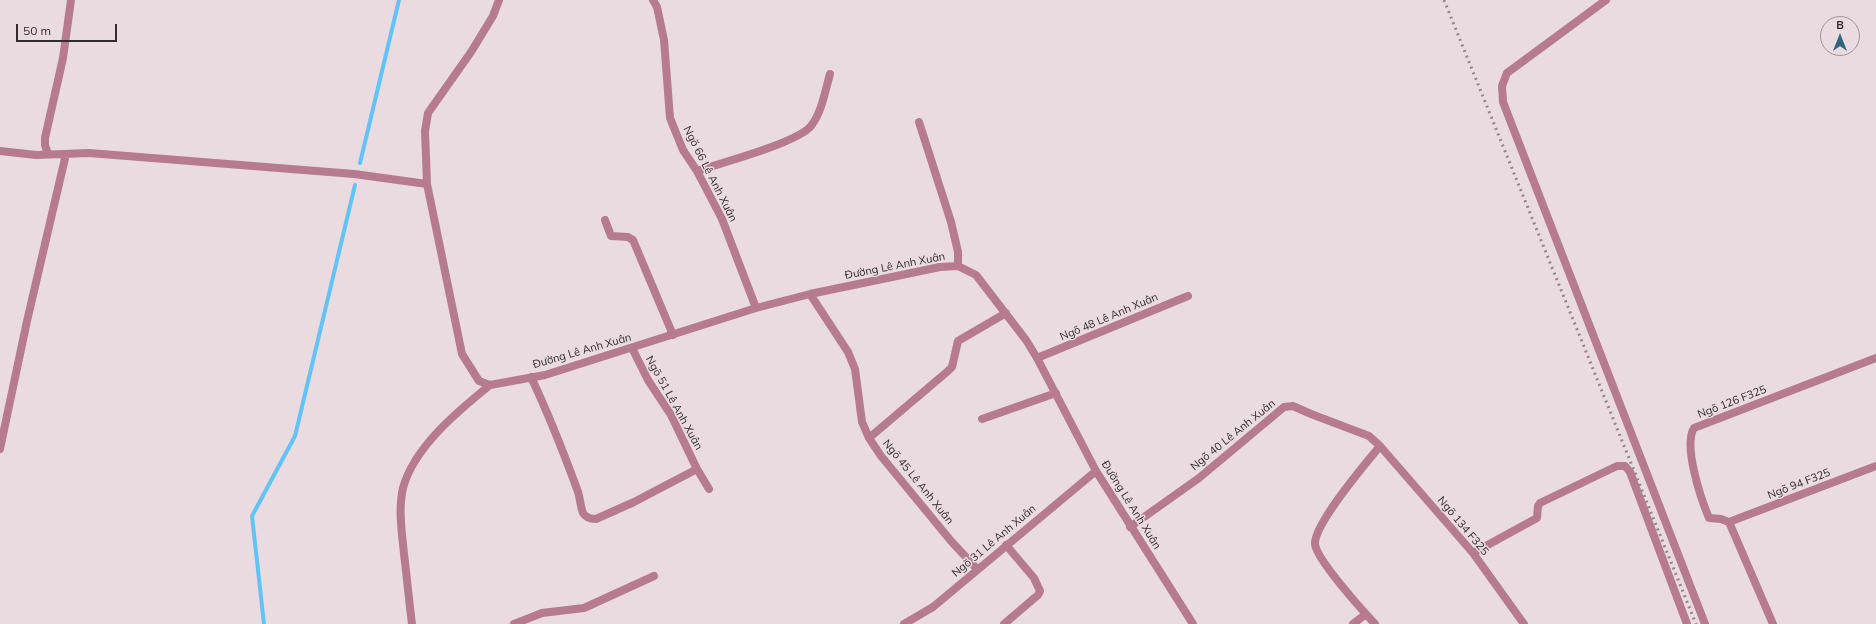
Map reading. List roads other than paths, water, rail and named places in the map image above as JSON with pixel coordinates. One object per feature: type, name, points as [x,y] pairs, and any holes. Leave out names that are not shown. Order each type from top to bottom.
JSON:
[{"type":"street","points":[[48,154],[45,145],[45,138],[64,51],[71,0]]},
{"type":"street","points":[[490,385],[479,381],[462,354],[427,184],[425,131],[428,113],[471,52],[493,16],[499,0]]},
{"type":"street","name":"Ngõ 66 Lê Anh Xuân","points":[[653,0],[657,7],[664,40],[670,118],[683,150],[697,171],[722,219],[756,308]]},
{"type":"street","points":[[1606,0],[1507,73],[1502,86],[1503,102],[1705,624]]},
{"type":"street","points":[[697,171],[779,144],[804,132],[811,126],[820,109],[830,74]]},
{"type":"street","points":[[919,122],[951,222],[958,252],[958,266]]},
{"type":"street","points":[[0,151],[22,154],[88,153],[354,174],[427,184]]},
{"type":"street","points":[[0,449],[27,321],[66,154]]},
{"type":"street","points":[[605,220],[611,236],[628,237],[633,240],[673,335]]},
{"type":"street","name":"Đường Lê Anh Xuân","points":[[490,385],[545,375],[756,308],[810,294],[928,269],[958,266],[976,275],[1006,313],[1037,358],[1096,471],[1130,527],[1193,624]]},
{"type":"street","name":"Ngõ 45 Lê Anh Xuân","points":[[810,294],[848,352],[855,369],[862,422],[869,438],[881,456],[951,541],[977,569]]},
{"type":"street","name":"Ngõ 48 Lê Anh Xuân","points":[[1037,358],[1188,296]]},
{"type":"street","points":[[869,438],[952,367],[958,341],[1006,313]]},
{"type":"street","name":"Ngõ 51 Lê Anh Xuân","points":[[632,348],[648,380],[671,415],[697,469],[709,489]]},
{"type":"street","name":"Ngõ 126 F325","points":[[1729,522],[1721,519],[1709,518],[1701,499],[1689,444],[1690,434],[1694,428],[1876,358]]},
{"type":"street","points":[[531,377],[543,402],[577,490],[583,512],[590,519],[609,513],[634,502],[697,469]]},
{"type":"street","points":[[412,624],[401,525],[403,487],[413,464],[435,434],[447,421],[490,385]]},
{"type":"street","points":[[982,419],[1056,393]]},
{"type":"street","name":"Ngõ 40 Lê Anh Xuân","points":[[1130,527],[1199,478],[1284,407],[1293,406],[1370,436],[1380,446]]},
{"type":"street","points":[[1375,624],[1326,565],[1315,545],[1319,529],[1347,486],[1380,446]]},
{"type":"street","name":"Ngõ 134 F325","points":[[1380,446],[1473,552],[1524,624]]},
{"type":"street","points":[[1473,552],[1537,518],[1538,506],[1540,503],[1617,466],[1625,466],[1630,472],[1636,486],[1687,624]]},
{"type":"street","name":"Ngõ 94 F325","points":[[1729,522],[1876,466]]},
{"type":"street","name":"Ngõ 31 Lê Anh Xuân","points":[[904,624],[933,607],[1096,471]]},
{"type":"street","points":[[1729,522],[1772,624]]},
{"type":"street","points":[[1004,624],[1038,595],[1040,591],[1034,578],[1006,545]]},
{"type":"street","points":[[514,624],[542,613],[584,608],[654,576]]},
{"type":"street","points":[[1353,624],[1366,614]]},
{"type":"waterway","points":[[360,163],[399,0]]},
{"type":"waterway","points":[[264,624],[252,516],[295,436],[355,185]]},
{"type":"railway","points":[[1444,0],[1696,624]]}]
